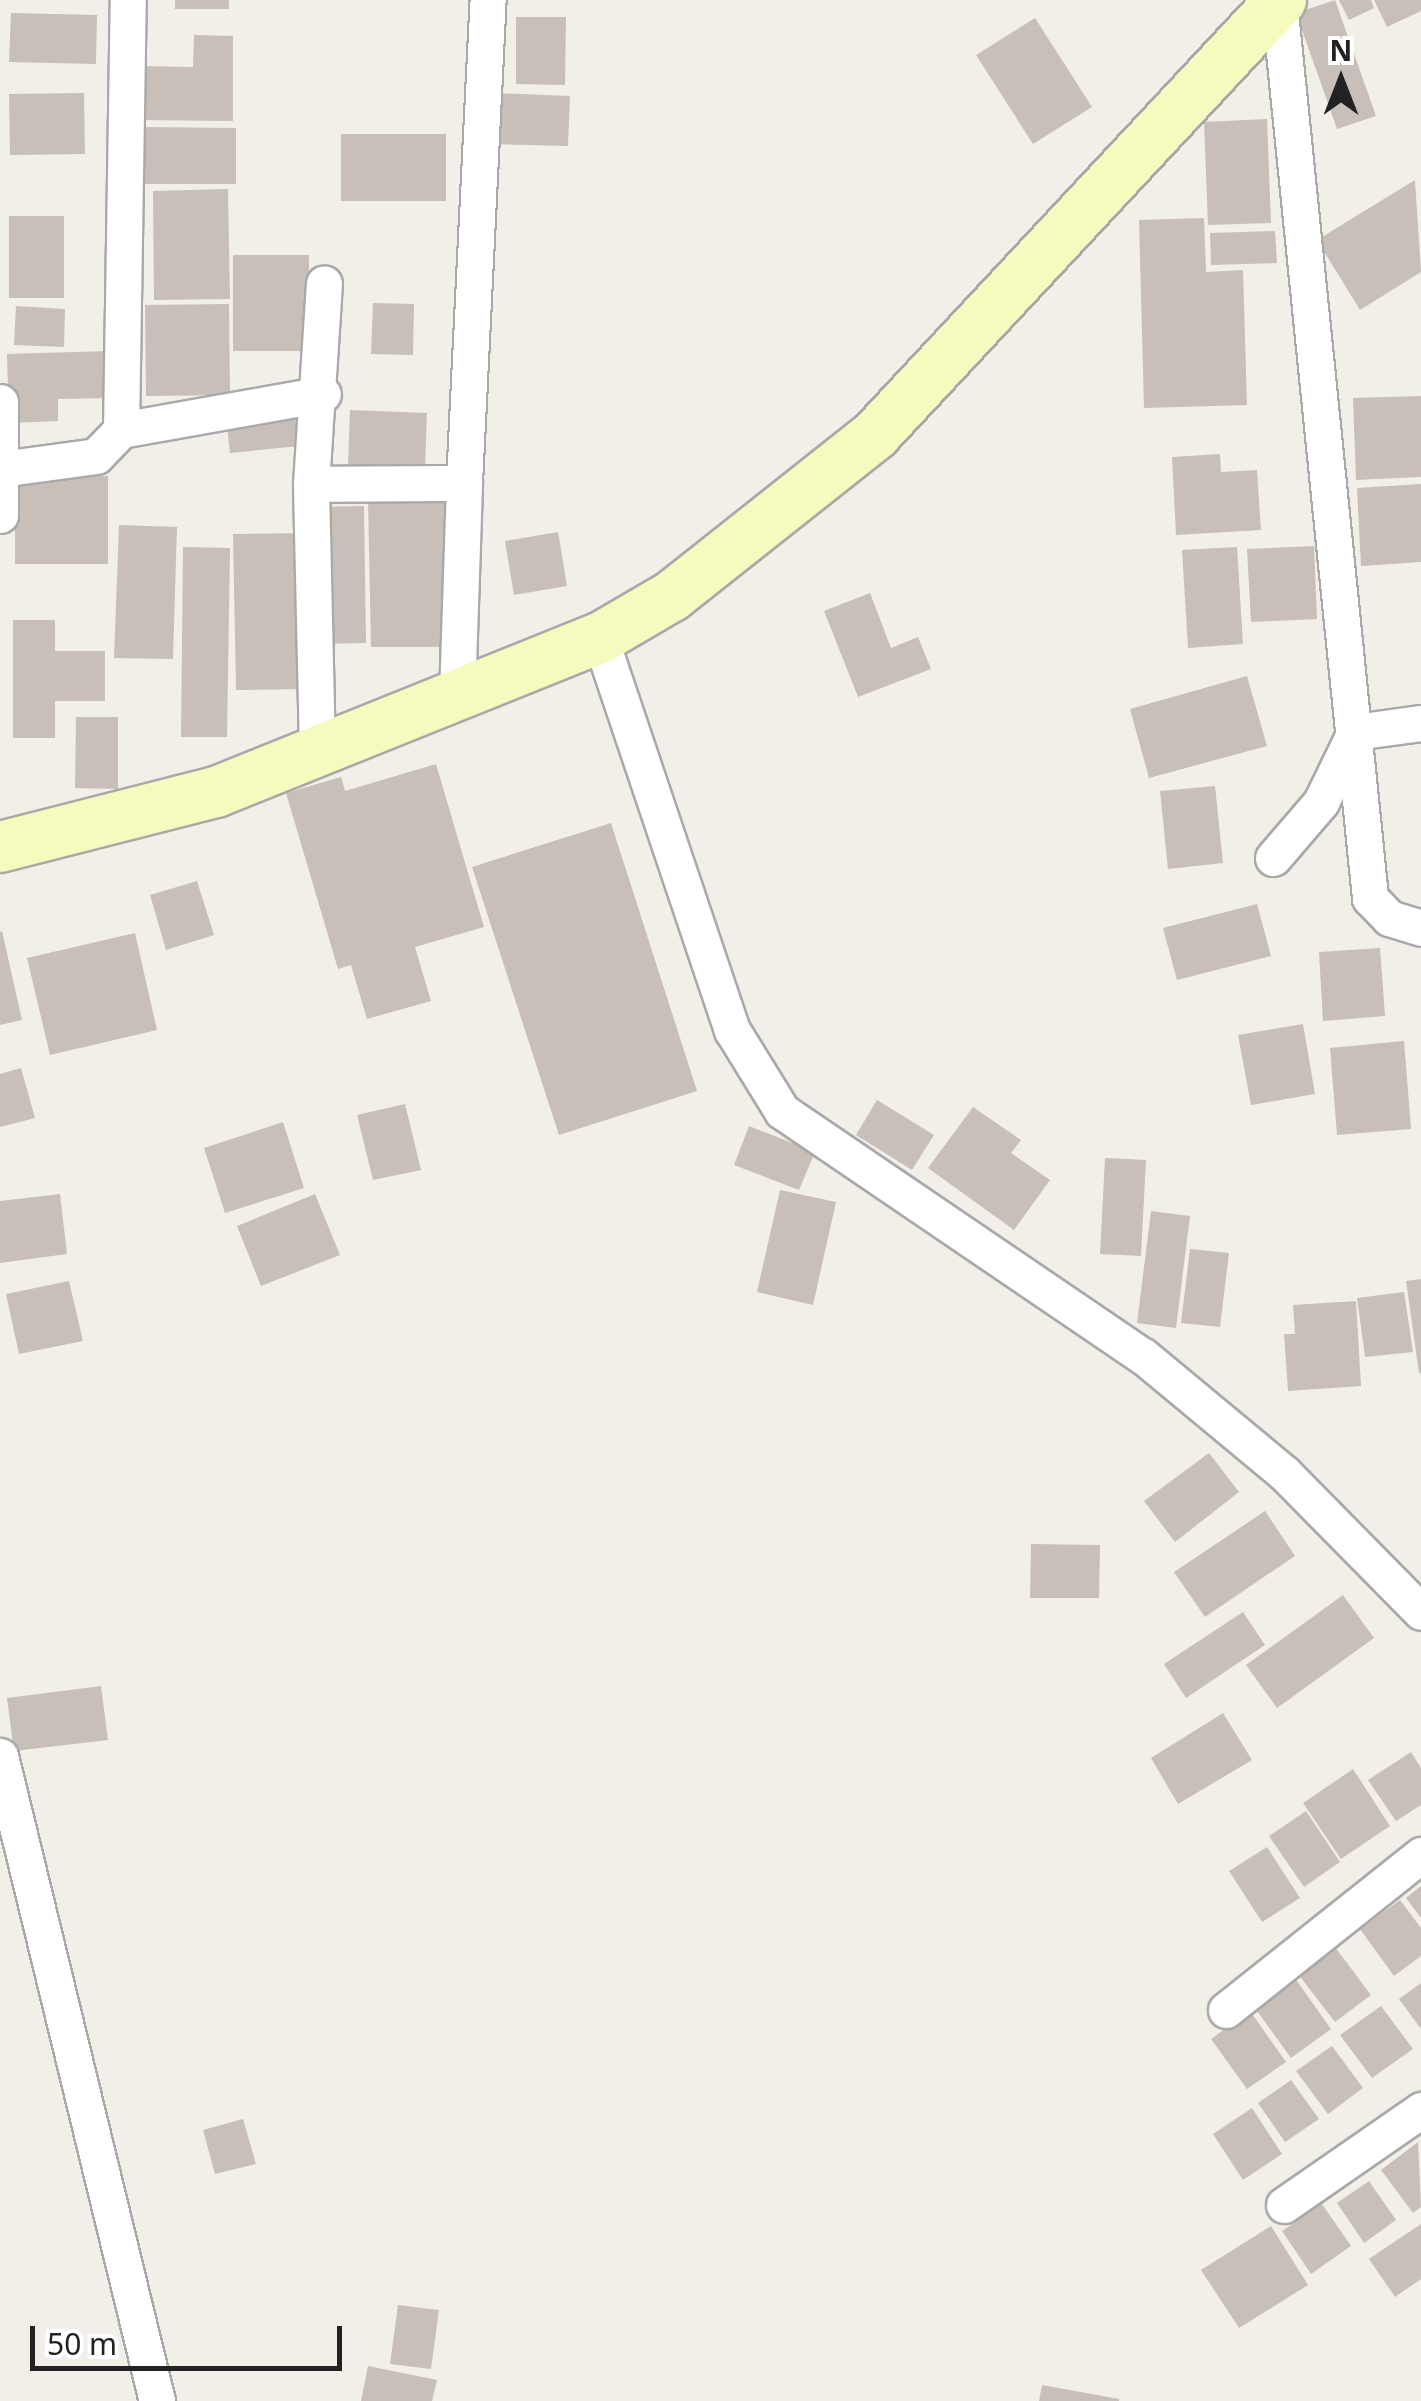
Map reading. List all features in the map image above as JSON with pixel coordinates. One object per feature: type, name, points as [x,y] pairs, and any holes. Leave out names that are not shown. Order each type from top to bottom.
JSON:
[{"type":"street","points":[[121,430],[128,0]]},
{"type":"street","points":[[457,696],[488,0]]},
{"type":"street","points":[[0,847],[216,792],[600,638],[756,536],[874,434],[1280,2]]},
{"type":"street","points":[[1280,2],[1370,898],[1389,918],[1421,928]]},
{"type":"street","points":[[317,751],[310,484],[323,394],[324,283]]},
{"type":"street","points":[[1,469],[96,456],[121,430],[323,394]]},
{"type":"street","points":[[0,402],[0,515]]},
{"type":"street","points":[[310,484],[464,483]]},
{"type":"street","points":[[600,638],[732,1030],[782,1111],[1143,1356],[1284,1473],[1420,1610]]},
{"type":"street","points":[[1355,732],[1421,723]]},
{"type":"street","points":[[1272,858],[1321,802],[1355,732]]},
{"type":"street","points":[[0,1756],[156,2401]]},
{"type":"street","points":[[1226,2010],[1421,1855]]},
{"type":"street","points":[[1284,2205],[1421,2110]]},
{"type":"building","points":[[175,0],[229,0],[229,9],[175,9]]},
{"type":"building","points":[[1335,0],[1376,116],[1337,129],[1296,13]]},
{"type":"building","points":[[1339,0],[1371,0],[1374,8],[1349,20]]},
{"type":"building","points":[[1374,0],[1421,0],[1421,11],[1387,27]]},
{"type":"building","points":[[11,13],[97,15],[96,64],[9,62]]},
{"type":"building","points":[[516,17],[566,17],[565,85],[516,84]]},
{"type":"building","points":[[1035,18],[1092,107],[1033,144],[976,55]]},
{"type":"building","points":[[194,35],[233,36],[233,121],[136,120],[137,66],[193,67]]},
{"type":"building","points":[[84,93],[85,154],[10,155],[9,94]]},
{"type":"building","points":[[492,93],[570,96],[568,146],[490,144]]},
{"type":"building","points":[[1267,119],[1271,223],[1208,225],[1204,122]]},
{"type":"building","points":[[141,127],[236,128],[236,184],[141,184]]},
{"type":"building","points":[[341,134],[446,134],[446,201],[341,201]]},
{"type":"building","points":[[1415,180],[1421,272],[1360,310],[1317,240]]},
{"type":"building","points":[[228,189],[230,299],[154,300],[153,191]]},
{"type":"building","points":[[9,216],[64,216],[64,298],[9,298]]},
{"type":"building","points":[[1204,218],[1206,272],[1243,270],[1247,405],[1144,408],[1139,220]]},
{"type":"building","points":[[1275,231],[1277,263],[1211,265],[1210,233]]},
{"type":"building","points":[[233,255],[309,255],[309,351],[233,351]]},
{"type":"building","points":[[373,303],[414,304],[413,355],[371,354]]},
{"type":"building","points":[[229,304],[230,395],[146,396],[145,305]]},
{"type":"building","points":[[16,306],[65,309],[64,347],[14,345]]},
{"type":"building","points":[[109,351],[111,398],[58,399],[58,421],[9,423],[7,354]]},
{"type":"building","points":[[1421,396],[1421,477],[1356,480],[1353,398]]},
{"type":"building","points":[[306,408],[310,445],[230,453],[226,416]]},
{"type":"building","points":[[350,410],[427,413],[425,468],[348,465]]},
{"type":"building","points":[[1220,454],[1221,472],[1257,470],[1261,530],[1176,535],[1172,457]]},
{"type":"building","points":[[15,476],[108,476],[108,564],[15,564]]},
{"type":"building","points":[[1421,484],[1421,562],[1361,566],[1357,488]]},
{"type":"building","points":[[447,500],[449,647],[371,647],[368,501]]},
{"type":"building","points":[[364,506],[366,643],[318,644],[315,507]]},
{"type":"building","points":[[119,525],[177,527],[173,659],[114,658]]},
{"type":"building","points":[[558,532],[567,586],[514,595],[505,541]]},
{"type":"building","points":[[305,533],[308,689],[236,690],[233,534]]},
{"type":"building","points":[[1314,546],[1317,619],[1251,622],[1247,549]]},
{"type":"building","points":[[183,547],[230,548],[227,737],[181,737]]},
{"type":"building","points":[[1237,547],[1243,644],[1188,648],[1182,550]]},
{"type":"building","points":[[870,593],[891,648],[918,637],[931,669],[858,697],[824,611]]},
{"type":"building","points":[[13,620],[55,620],[55,651],[105,651],[105,701],[55,701],[55,738],[13,738]]},
{"type":"building","points":[[1247,676],[1267,746],[1149,778],[1130,709]]},
{"type":"building","points":[[76,717],[118,717],[118,789],[75,788]]},
{"type":"building","points":[[436,764],[484,927],[415,947],[431,1001],[367,1019],[351,965],[338,969],[286,793],[341,777],[345,791]]},
{"type":"building","points":[[1215,786],[1223,863],[1168,869],[1160,791]]},
{"type":"building","points":[[611,823],[697,1091],[559,1135],[472,867]]},
{"type":"building","points":[[197,881],[214,935],[166,950],[150,895]]},
{"type":"building","points":[[1257,904],[1271,956],[1177,980],[1163,928]]},
{"type":"building","points":[[0,932],[22,1020],[0,1025]]},
{"type":"building","points":[[135,933],[157,1030],[50,1055],[27,958]]},
{"type":"building","points":[[1380,948],[1385,1016],[1323,1021],[1319,952]]},
{"type":"building","points":[[1303,1024],[1315,1094],[1251,1105],[1238,1035]]},
{"type":"building","points":[[1404,1041],[1411,1129],[1337,1135],[1330,1048]]},
{"type":"building","points":[[21,1068],[35,1118],[0,1127],[0,1074]]},
{"type":"building","points":[[877,1100],[934,1135],[912,1170],[856,1135]]},
{"type":"building","points":[[405,1104],[421,1170],[373,1180],[357,1115]]},
{"type":"building","points":[[973,1107],[1021,1140],[1011,1153],[1050,1180],[1014,1230],[928,1168]]},
{"type":"building","points":[[283,1122],[304,1188],[225,1213],[204,1148]]},
{"type":"building","points":[[749,1126],[815,1152],[799,1190],[734,1165]]},
{"type":"building","points":[[1105,1158],[1146,1160],[1141,1256],[1100,1254]]},
{"type":"building","points":[[780,1190],[836,1202],[813,1305],[757,1292]]},
{"type":"building","points":[[60,1194],[67,1254],[0,1263],[0,1201]]},
{"type":"building","points":[[315,1194],[340,1255],[261,1286],[237,1226]]},
{"type":"building","points":[[1151,1211],[1190,1216],[1176,1328],[1137,1323]]},
{"type":"building","points":[[1190,1249],[1229,1253],[1220,1327],[1181,1323]]},
{"type":"building","points":[[1421,1279],[1421,1373],[1419,1373],[1406,1281]]},
{"type":"building","points":[[69,1281],[83,1341],[19,1354],[6,1294]]},
{"type":"building","points":[[1404,1292],[1413,1352],[1365,1357],[1357,1298]]},
{"type":"building","points":[[1356,1301],[1361,1386],[1288,1391],[1284,1334],[1295,1334],[1293,1305]]},
{"type":"building","points":[[1209,1453],[1239,1492],[1175,1542],[1144,1501]]},
{"type":"building","points":[[1265,1511],[1295,1556],[1205,1617],[1174,1572]]},
{"type":"building","points":[[1031,1544],[1100,1545],[1099,1598],[1030,1598]]},
{"type":"building","points":[[1343,1595],[1374,1638],[1277,1708],[1246,1665]]},
{"type":"building","points":[[1243,1612],[1265,1645],[1186,1698],[1164,1664]]},
{"type":"building","points":[[101,1686],[108,1740],[14,1751],[7,1698]]},
{"type":"building","points":[[1223,1713],[1252,1760],[1178,1804],[1151,1758]]},
{"type":"building","points":[[1411,1752],[1421,1768],[1421,1805],[1396,1821],[1368,1780]]},
{"type":"building","points":[[1353,1769],[1390,1826],[1341,1859],[1303,1803]]},
{"type":"building","points":[[1306,1811],[1340,1862],[1304,1887],[1269,1836]]},
{"type":"building","points":[[1267,1847],[1300,1898],[1262,1922],[1229,1871]]},
{"type":"building","points":[[1421,1886],[1421,1918],[1406,1898]]},
{"type":"building","points":[[1400,1900],[1421,1928],[1421,1956],[1394,1976],[1360,1929]]},
{"type":"building","points":[[1335,1947],[1371,1995],[1335,2022],[1298,1974]]},
{"type":"building","points":[[1292,1974],[1331,2029],[1291,2058],[1252,2004]]},
{"type":"building","points":[[1421,1983],[1421,2029],[1399,1999]]},
{"type":"building","points":[[1381,2006],[1413,2049],[1372,2078],[1340,2035]]},
{"type":"building","points":[[1250,2011],[1286,2062],[1247,2089],[1211,2039]]},
{"type":"building","points":[[1332,2046],[1363,2088],[1328,2114],[1296,2071]]},
{"type":"building","points":[[1291,2080],[1319,2119],[1285,2142],[1258,2103]]},
{"type":"building","points":[[1252,2108],[1282,2154],[1243,2180],[1213,2134]]},
{"type":"building","points":[[243,2119],[256,2164],[215,2174],[203,2130]]},
{"type":"building","points":[[1418,2142],[1421,2207],[1413,2213],[1381,2170]]},
{"type":"building","points":[[1369,2181],[1396,2220],[1364,2243],[1337,2203]]},
{"type":"building","points":[[1322,2204],[1351,2246],[1311,2274],[1282,2231]]},
{"type":"building","points":[[1421,2224],[1421,2279],[1395,2297],[1369,2259]]},
{"type":"building","points":[[1271,2226],[1308,2285],[1239,2328],[1201,2270]]},
{"type":"building","points":[[398,2305],[439,2310],[431,2369],[390,2364]]},
{"type":"building","points":[[368,2366],[437,2380],[432,2401],[361,2401]]},
{"type":"building","points":[[1042,2385],[1119,2399],[1119,2401],[1039,2401]]}]
